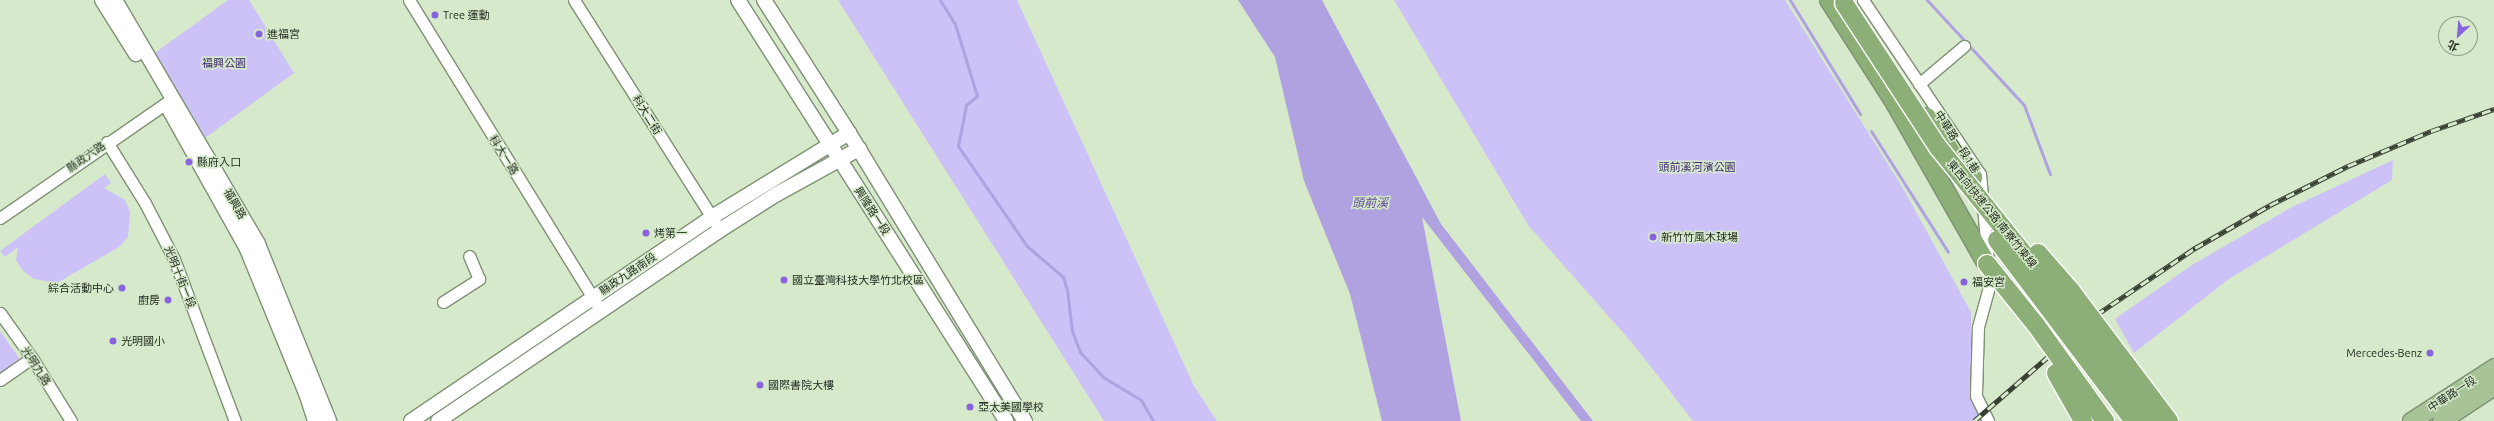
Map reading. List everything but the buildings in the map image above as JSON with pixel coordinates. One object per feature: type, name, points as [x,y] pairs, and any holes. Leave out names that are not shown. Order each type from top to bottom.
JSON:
[{"type":"highway","name":"東西向快速公路 南寮竹東線","points":[[1839,1],[1895,103],[2134,421]]},
{"type":"highway","name":"東西向快速公路 南寮竹東線","points":[[1839,1],[1938,147],[2040,274],[2151,421]]},
{"type":"highway","points":[[1839,1],[1951,148],[2070,291],[2170,421]]},
{"type":"highway","points":[[1895,103],[1987,264],[2067,390],[2083,421]]},
{"type":"highway","points":[[1987,264],[2036,325],[2105,421]]},
{"type":"main road","name":"中華路一段","points":[[2411,421],[2494,367]]},
{"type":"main road","name":"中華路一段","points":[[2441,421],[2494,386]]},
{"type":"street","name":"福興路","points":[[102,0],[169,101],[258,244],[329,421]]},
{"type":"street","name":"福興路","points":[[115,0],[247,249],[308,396],[315,421]]},
{"type":"street","name":"科大一路","points":[[409,0],[600,309]]},
{"type":"street","name":"科大二街","points":[[574,0],[720,230]]},
{"type":"street","name":"興隆路一段","points":[[738,0],[839,161],[1006,421]]},
{"type":"street","name":"興隆路一段","points":[[764,0],[859,149],[1025,421]]},
{"type":"street","name":"中華路一段1巷","points":[[1863,0],[1980,174],[1990,283],[1978,327],[1976,396],[1988,421]]},
{"type":"street","points":[[1919,84],[1964,46]]},
{"type":"street","name":"縣政六路","points":[[0,218],[107,142],[169,101]]},
{"type":"street","name":"縣政九路南段","points":[[411,421],[712,217],[849,133]]},
{"type":"street","name":"光明十街一段","points":[[107,142],[145,202],[174,259],[235,421]]},
{"type":"street","name":"縣政九路南段","points":[[438,421],[600,309],[720,230],[777,194],[859,149]]},
{"type":"street","points":[[443,302],[479,278],[469,256]]},
{"type":"street","name":"光明九路","points":[[0,313],[32,358],[71,421]]},
{"type":"street","points":[[0,380],[32,358]]},
{"type":"green space","name":"福興公園","points":[[228,0],[249,0],[294,73],[205,138],[152,55]]},
{"type":"green space","points":[[838,0],[1017,0],[1194,386],[1217,421],[1104,421]]},
{"type":"green space","name":"頭前溪河濱公園","points":[[1394,0],[1785,0],[1904,190],[1971,312],[1971,400],[1982,421],[1693,421],[1633,344],[1528,225]]},
{"type":"green space","points":[[2393,160],[2392,180],[2229,279],[2134,353],[2115,319],[2192,265],[2292,207]]},
{"type":"green space","points":[[105,174],[111,183],[104,188],[125,200],[130,212],[128,237],[119,247],[57,283],[34,279],[22,270],[16,260],[18,247],[5,257],[0,251]]},
{"type":"green space","points":[[0,331],[22,362],[0,377]]},
{"type":"water","name":"頭前溪","points":[[1238,0],[1322,0],[1441,224],[1593,421],[1581,421],[1422,217],[1461,421],[1382,421],[1350,294],[1304,181],[1275,57]]},
{"type":"waterway","points":[[940,0],[955,24],[977,96],[966,105],[958,146],[1027,246],[1063,277],[1067,290],[1072,331],[1080,352],[1103,377],[1141,400],[1153,421]]},
{"type":"waterway","points":[[1790,0],[1860,114]]},
{"type":"waterway","points":[[1927,0],[2024,105],[2050,174]]},
{"type":"waterway","points":[[1871,131],[1948,252]]},
{"type":"railway","points":[[1974,421],[2096,315],[2195,248],[2270,205],[2348,166],[2431,131],[2494,109]]},
{"type":"place","name":"Tree 運動","points":[[435,15]]},
{"type":"place","name":"進福宮","points":[[259,34]]},
{"type":"place","name":"縣府入口","points":[[189,162]]},
{"type":"place","name":"烤第一","points":[[646,233]]},
{"type":"place","name":"新竹竹風木球場","points":[[1653,237]]},
{"type":"place","name":"國立臺灣科技大學竹北校區","points":[[784,280]]},
{"type":"place","name":"福安宮","points":[[1964,282]]},
{"type":"place","name":"綜合活動中心","points":[[122,288]]},
{"type":"place","name":"廚房","points":[[168,300]]},
{"type":"place","name":"光明國小","points":[[113,341]]},
{"type":"place","name":"Mercedes-Benz","points":[[2430,353]]},
{"type":"place","name":"國際書院大樓","points":[[760,385]]},
{"type":"place","name":"亞太美國學校","points":[[970,407]]}]
